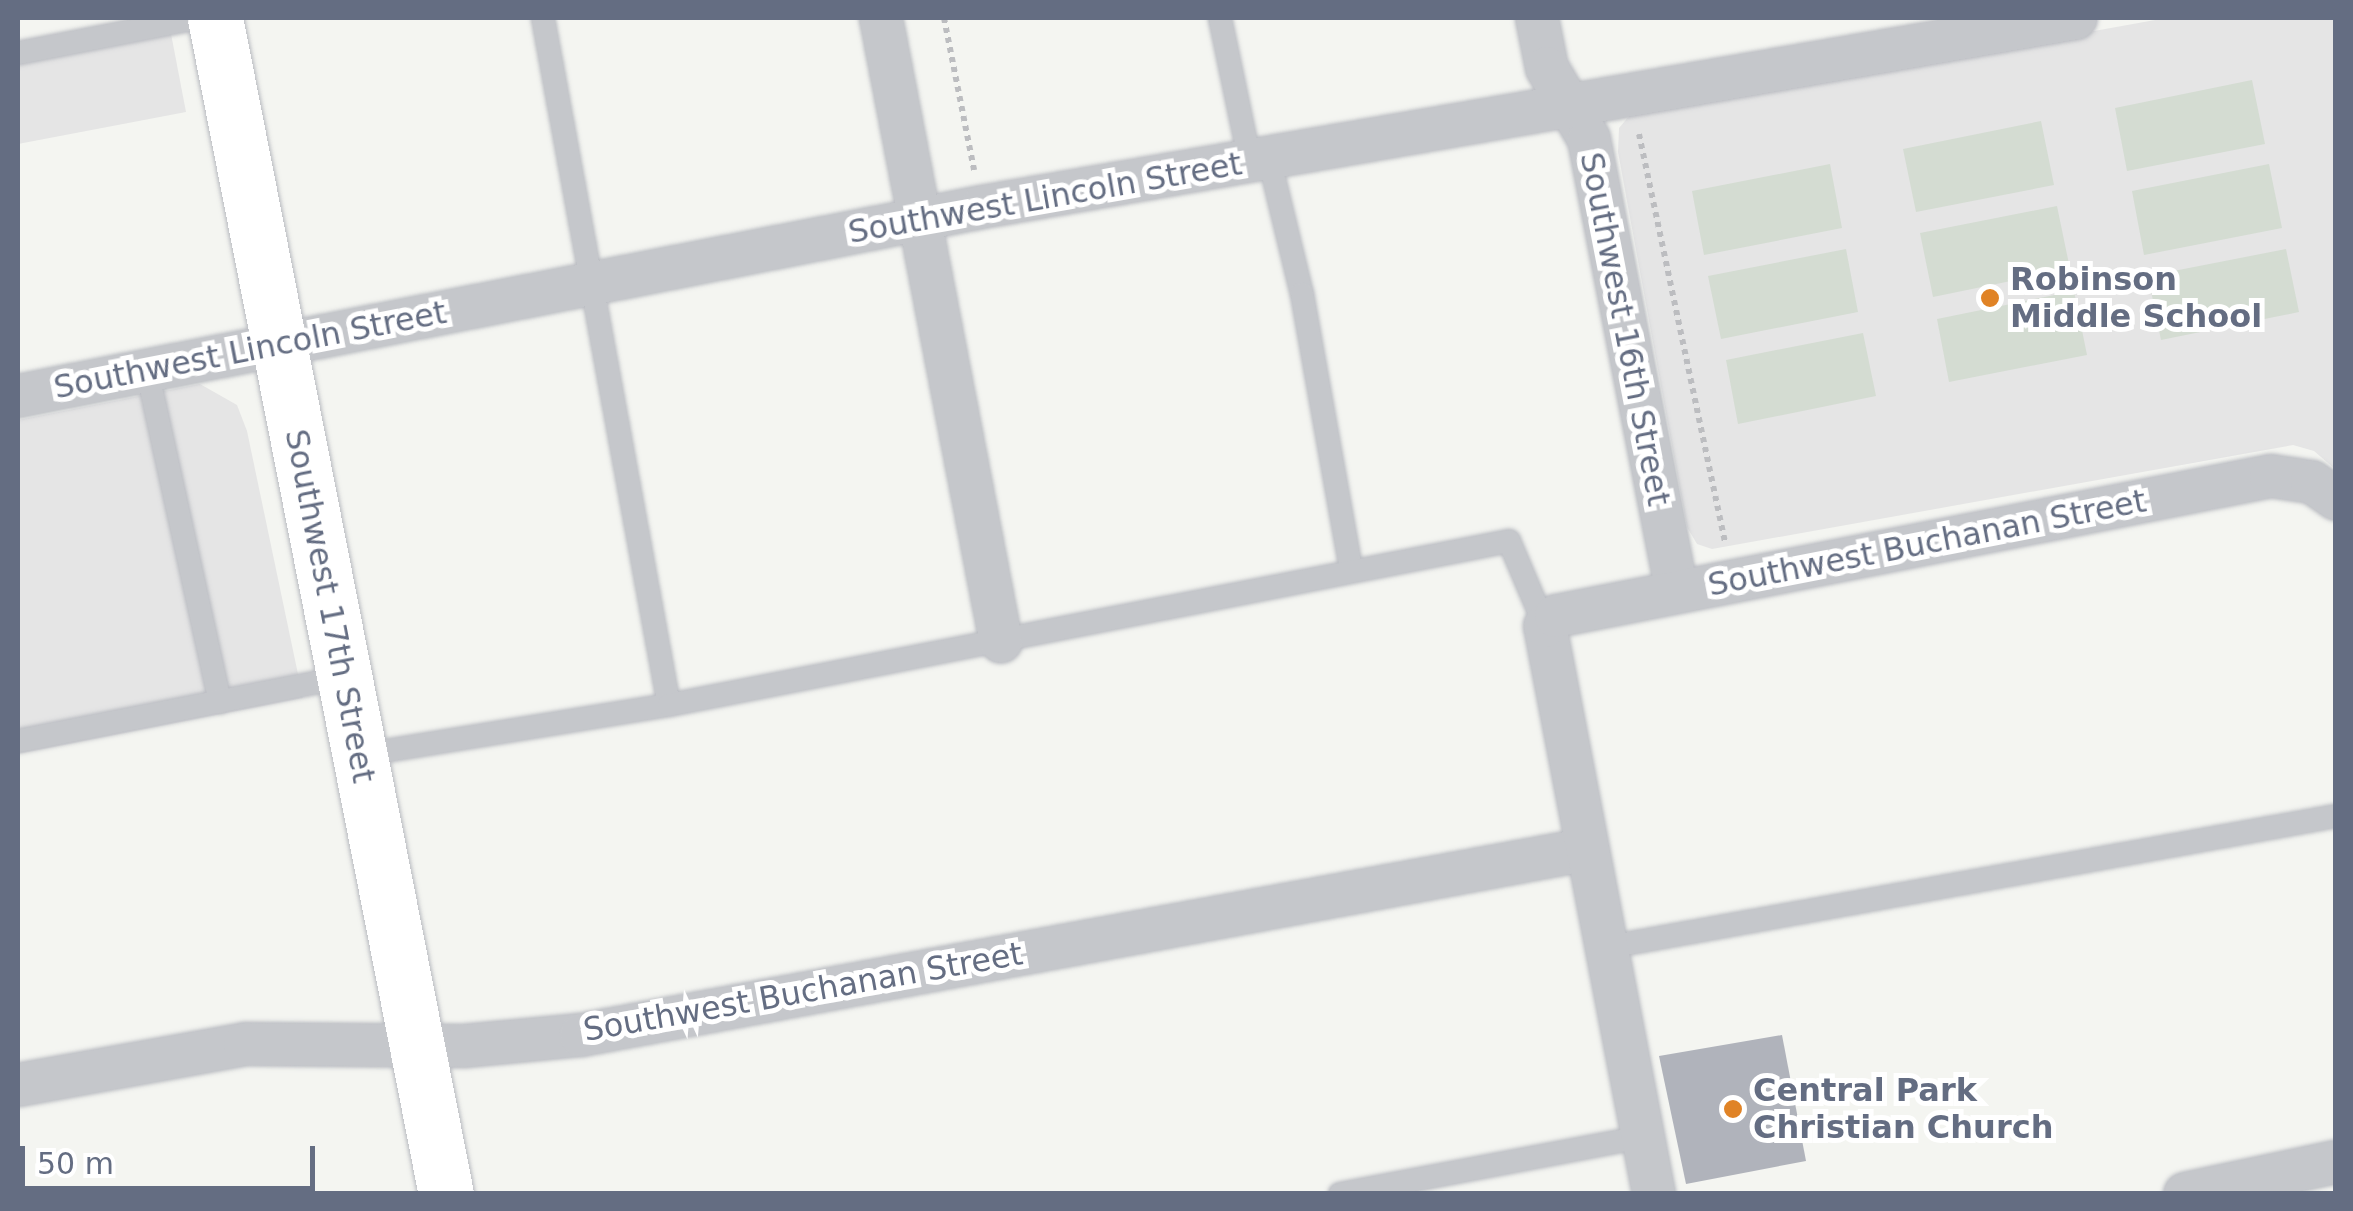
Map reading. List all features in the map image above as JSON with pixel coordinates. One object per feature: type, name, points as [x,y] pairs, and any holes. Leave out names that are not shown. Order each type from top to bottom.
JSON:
[{"type":"main road","name":"Southwest 17th Street","points":[[215,18],[446,1194]]},
{"type":"street","points":[[882,18],[1001,642]]},
{"type":"street","name":"Southwest 16th Street","points":[[1537,18],[1547,68],[1589,139],[1677,591]]},
{"type":"street","name":"Southwest Lincoln Street","points":[[18,396],[920,219],[2076,18]]},
{"type":"street","name":"Southwest Buchanan Street","points":[[1545,626],[1556,616],[2271,476],[2324,490]]},
{"type":"street","points":[[1545,626],[1584,850],[1654,1194]]},
{"type":"street","name":"Southwest Buchanan Street","points":[[18,1085],[231,1046],[416,1041],[464,1046],[581,1035],[1584,850]]},
{"type":"street","points":[[2185,1194],[2336,1162]]},
{"type":"lane","points":[[18,53],[198,18]]},
{"type":"lane","points":[[543,18],[668,704]]},
{"type":"lane","points":[[1220,18],[1259,160],[1302,294],[1351,570]]},
{"type":"lane","points":[[147,370],[220,702]]},
{"type":"lane","points":[[360,755],[668,704],[1001,642],[1509,541],[1545,626]]},
{"type":"lane","points":[[18,741],[345,677]]},
{"type":"lane","points":[[1603,948],[2336,816]]},
{"type":"lane","points":[[1340,1194],[1642,1137]]},
{"type":"path","points":[[944,18],[982,208]]},
{"type":"path","points":[[1639,133],[1732,580]]},
{"type":"shaded area","points":[[168,18],[186,112],[18,144],[18,42]]},
{"type":"shaded area","name":"Robinson Middle School","points":[[2166,18],[2335,18],[2335,469],[2314,451],[2293,445],[1712,549],[1697,544],[1687,527],[1618,152],[1619,128],[1630,115]]},
{"type":"shaded area","points":[[2252,80],[2265,144],[2127,171],[2115,108]]},
{"type":"shaded area","points":[[2041,121],[2054,185],[1916,212],[1903,149]]},
{"type":"shaded area","points":[[1830,164],[1842,228],[1704,255],[1692,191]]},
{"type":"shaded area","points":[[2269,164],[2282,228],[2144,255],[2132,191]]},
{"type":"shaded area","points":[[2057,206],[2070,269],[1933,297],[1920,233]]},
{"type":"shaded area","points":[[1846,249],[1858,312],[1721,339],[1708,276]]},
{"type":"shaded area","points":[[2286,249],[2299,312],[2161,340],[2148,276]]},
{"type":"shaded area","points":[[2074,291],[2087,355],[1949,382],[1937,319]]},
{"type":"shaded area","points":[[1863,333],[1876,396],[1738,424],[1726,360]]},
{"type":"shaded area","points":[[200,384],[237,405],[247,431],[303,698],[18,754],[18,420]]},
{"type":"building","name":"Central Park Christian Church","points":[[1782,1035],[1806,1161],[1686,1184],[1659,1056]]},
{"type":"place","name":"Robinson Middle School","points":[[1990,298]]},
{"type":"place","name":"Central Park Christian Church","points":[[1733,1109]]}]
